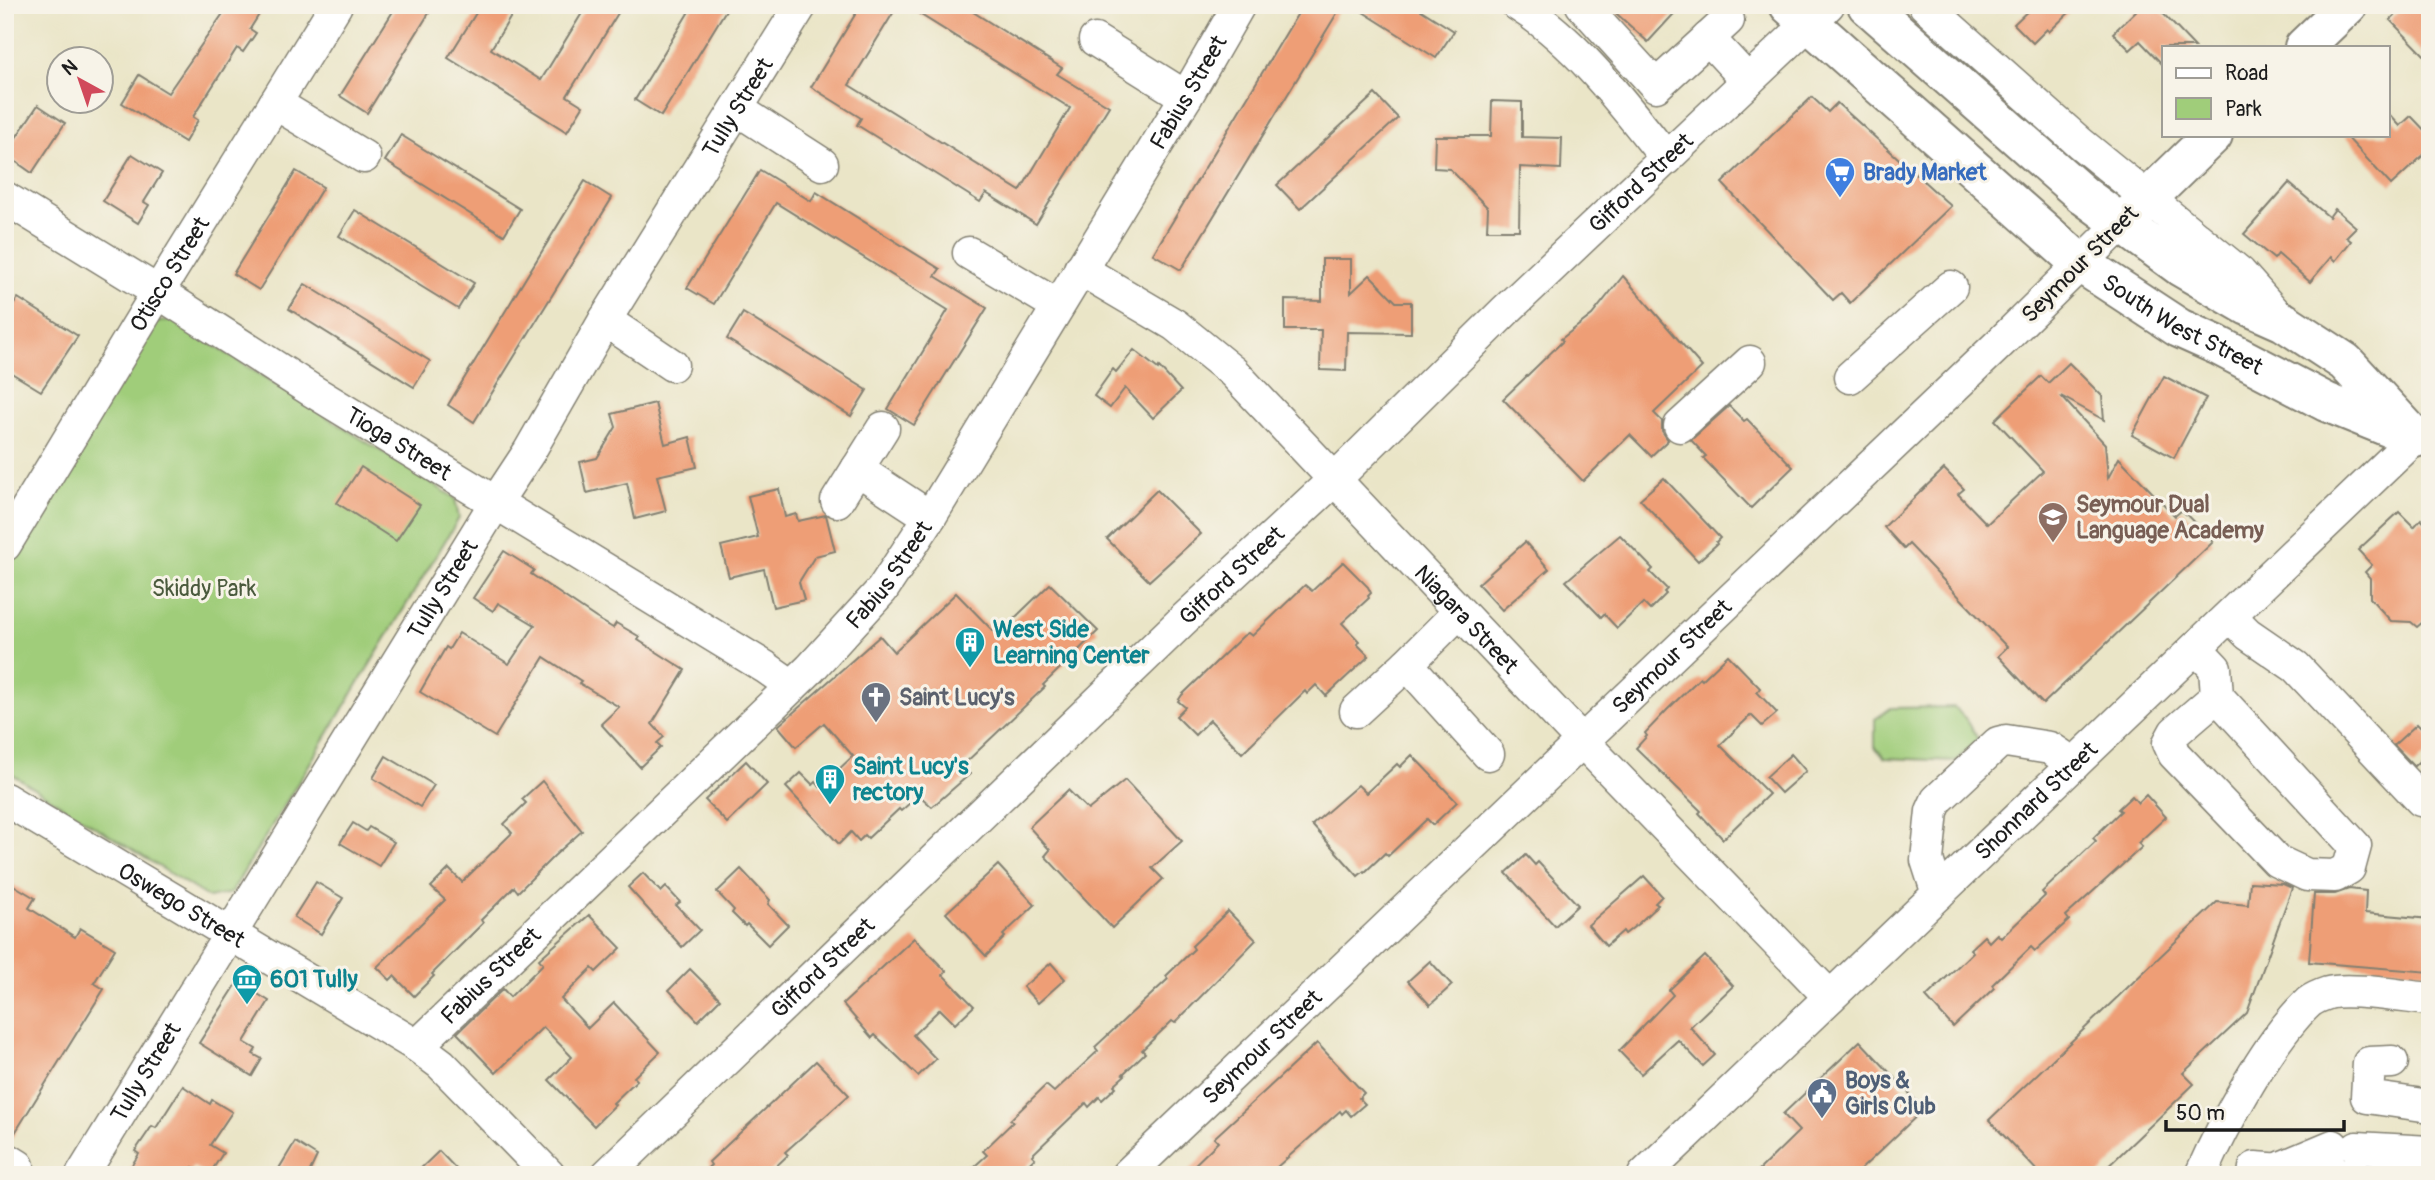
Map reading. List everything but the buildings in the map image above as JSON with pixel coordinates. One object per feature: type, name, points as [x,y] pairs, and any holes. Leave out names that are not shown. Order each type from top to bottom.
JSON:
[{"type":"main road","name":"South West Street","points":[[1867,5],[2083,195],[2134,211],[2181,267],[2284,323],[2346,362],[2425,438]]},
{"type":"main road","points":[[2305,46],[2348,5]]},
{"type":"main road","name":"South West Street","points":[[1808,11],[2080,263],[2179,328],[2326,402],[2425,438]]},
{"type":"main road","name":"Seymour Street","points":[[2134,211],[2212,136]]},
{"type":"street","name":"Otisco Street","points":[[5,545],[336,5]]},
{"type":"street","name":"Tully Street","points":[[82,1175],[529,452],[605,320],[801,5]]},
{"type":"street","name":"Fabius Street","points":[[417,1046],[792,686],[882,590],[930,517],[1186,97],[1239,5]]},
{"type":"street","points":[[1518,5],[1556,16],[1568,46],[1618,98],[1667,159]]},
{"type":"street","points":[[1582,5],[1656,86],[1718,29],[1748,81]]},
{"type":"street","name":"South West Street","points":[[1925,5],[2080,143],[2134,211]]},
{"type":"street","name":"Gifford Street","points":[[607,1175],[1182,621],[1334,480],[1505,311],[1748,81],[1808,11]]},
{"type":"street","points":[[1096,40],[1186,97]]},
{"type":"street","points":[[275,103],[364,157]]},
{"type":"street","points":[[737,109],[822,164]]},
{"type":"street","name":"Tioga Street","points":[[5,198],[792,686]]},
{"type":"street","name":"Seymour Street","points":[[1127,1175],[1998,345],[2134,211]]},
{"type":"street","points":[[969,253],[1058,306]]},
{"type":"street","name":"Niagara Street","points":[[1080,269],[1175,325],[1233,372],[1829,997]]},
{"type":"street","points":[[1850,377],[1951,287]]},
{"type":"street","points":[[605,320],[673,365]]},
{"type":"street","points":[[1680,426],[1750,362]]},
{"type":"street","points":[[836,501],[883,428]]},
{"type":"street","name":"Shonnard Street","points":[[1644,1175],[2230,616],[2425,438]]},
{"type":"street","points":[[857,469],[930,517]]},
{"type":"street","points":[[1356,711],[1459,612]]},
{"type":"street","points":[[2230,616],[2248,634],[2296,667],[2421,800],[2430,801]]},
{"type":"street","points":[[2196,649],[2215,668],[2217,696],[2355,846],[2349,868],[2335,876],[2307,875],[2277,861],[2174,754],[2169,743],[2175,732],[2217,696]]},
{"type":"street","points":[[1407,664],[1488,754]]},
{"type":"street","points":[[1938,894],[1927,860],[1932,811],[1937,800],[1998,743],[2006,741],[2050,748],[2074,764]]},
{"type":"street","name":"Oswego Street","points":[[5,799],[417,1046],[441,1064],[549,1175]]},
{"type":"street","points":[[2201,1175],[2225,1126],[2265,1059],[2311,1001],[2330,992],[2366,992],[2430,999]]},
{"type":"street","points":[[2392,1062],[2369,1063],[2367,1097],[2430,1106]]},
{"type":"street","points":[[2265,1172],[2348,1156],[2430,1152]]},
{"type":"street","points":[[5,1158],[18,1166],[13,1175]]},
{"type":"green space","name":"Skiddy Park","points":[[174,320],[455,498],[459,518],[231,893],[209,898],[5,770],[5,564],[154,322]]},
{"type":"green space","points":[[1954,707],[1967,720],[1978,739],[1956,761],[1885,758],[1875,747],[1875,719],[1891,708]]},
{"type":"place","name":"Brady Market","points":[[1840,199]]},
{"type":"place","name":"Seymour Dual Language Academy","points":[[2053,544]]},
{"type":"place","name":"West Side Learning Center","points":[[970,669]]},
{"type":"place","name":"Saint Lucy's","points":[[876,724]]},
{"type":"place","name":"Saint Lucy's rectory","points":[[830,806]]},
{"type":"place","name":"601 Tully","points":[[247,1006]]},
{"type":"place","name":"Boys & Girls Club","points":[[1822,1120]]}]
